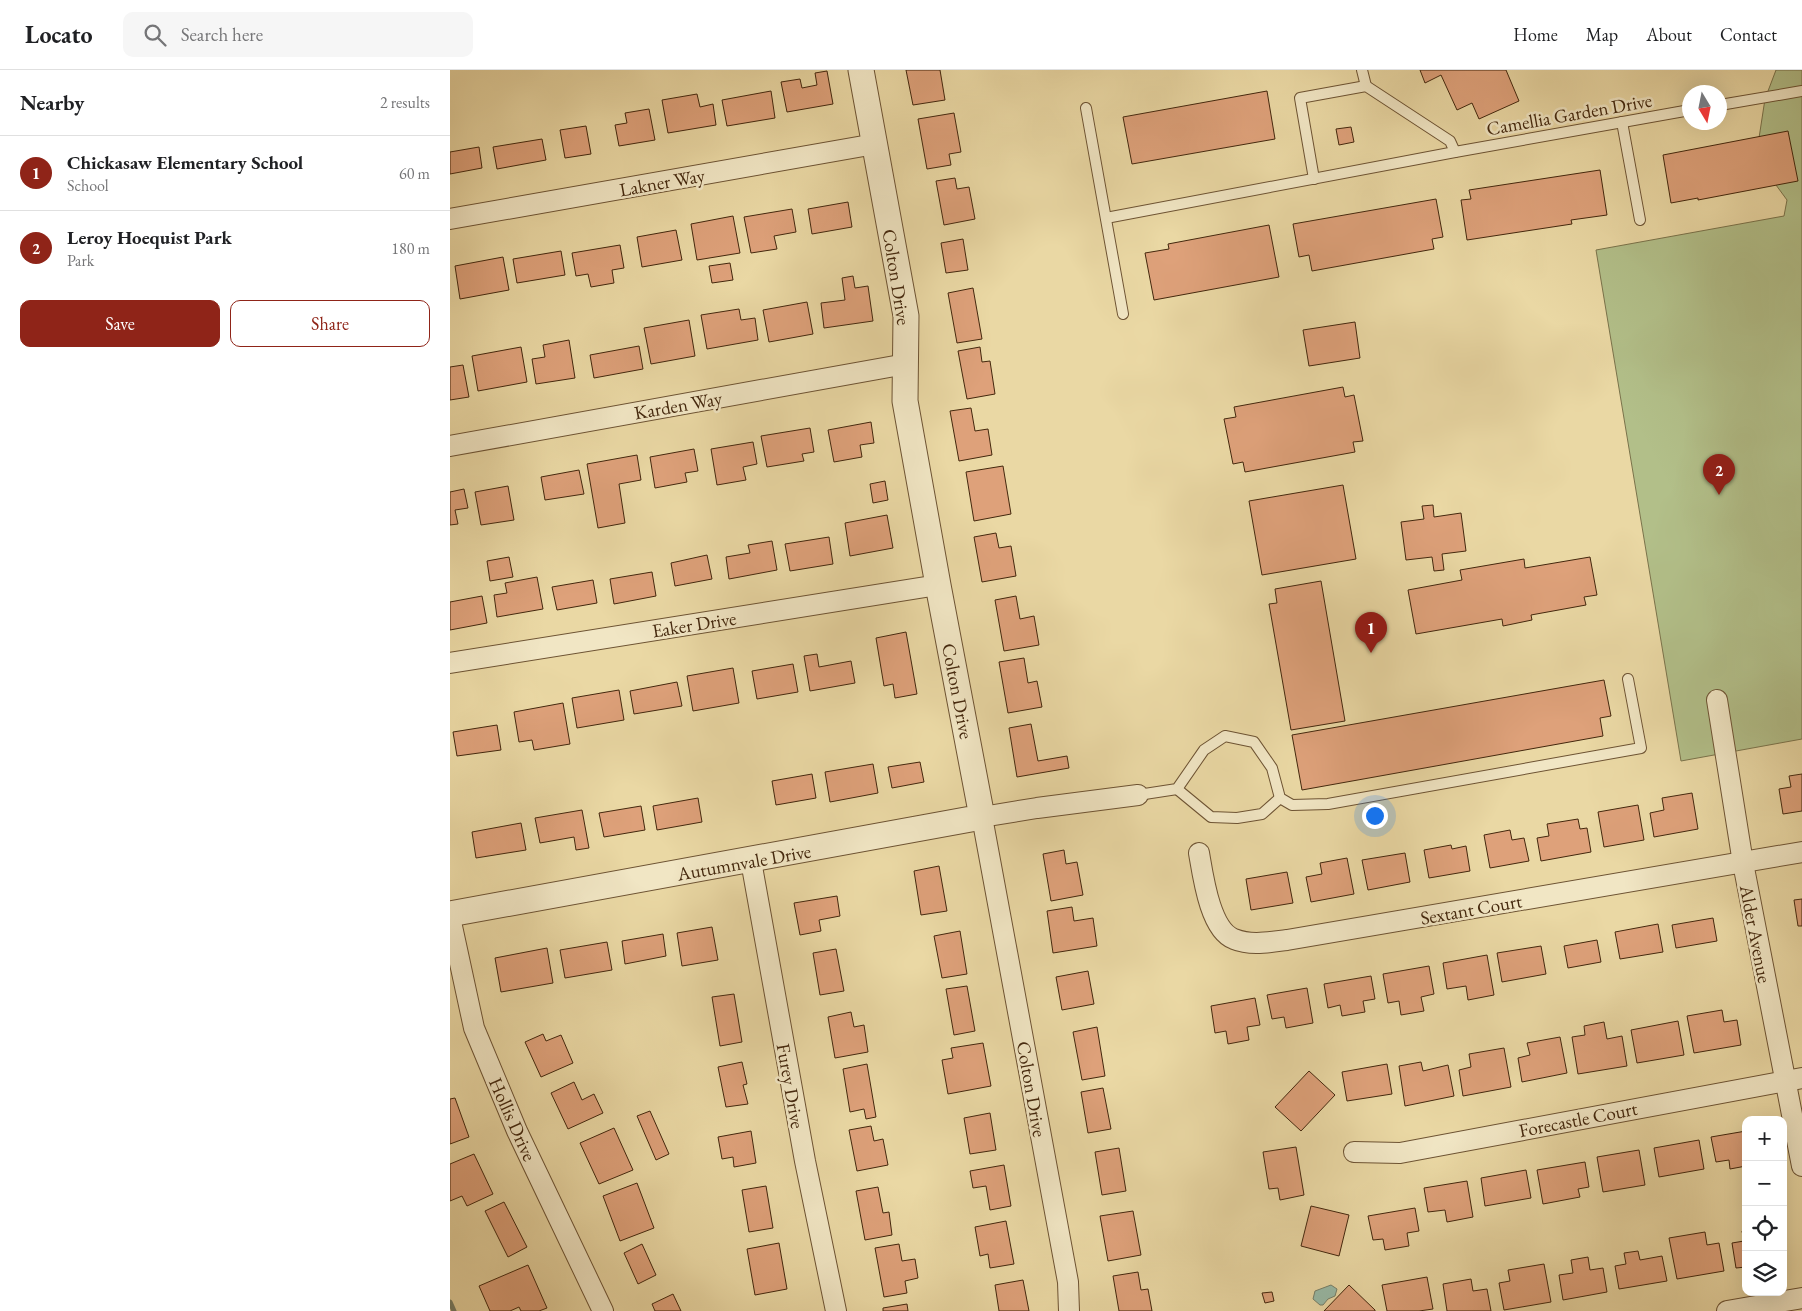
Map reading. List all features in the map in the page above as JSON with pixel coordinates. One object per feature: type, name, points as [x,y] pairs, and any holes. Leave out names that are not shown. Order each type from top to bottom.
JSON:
[{"type":"street","name":"Colton Drive","points":[[861,70],[906,316],[905,401],[1068,1282],[1069,1311]]},
{"type":"street","name":"Lakner Way","points":[[450,219],[875,144]]},
{"type":"street","name":"Karden Way","points":[[450,446],[906,364]]},
{"type":"street","name":"Eaker Drive","points":[[450,663],[938,585]]},
{"type":"street","name":"Alder Avenue","points":[[1717,700],[1742,863],[1794,1079],[1802,1166]]},
{"type":"street","name":"Autumnvale Drive","points":[[978,792],[991,799],[1012,805],[1038,808]]},
{"type":"street","name":"Autumnvale Drive","points":[[450,915],[1038,808],[1138,795]]},
{"type":"street","name":"Sextant Court","points":[[1198,854],[1208,898],[1216,922],[1232,939],[1255,944],[1802,852]]},
{"type":"street","name":"Furey Drive","points":[[751,860],[805,1161],[836,1311]]},
{"type":"street","name":"Hollis Drive","points":[[450,915],[474,1028],[517,1130],[604,1311]]},
{"type":"street","name":"Forecastle Court","points":[[1354,1152],[1400,1153],[1794,1079]]},
{"type":"street","points":[[1727,1311],[1802,1298]]},
{"type":"lane","points":[[1362,70],[1366,86],[1450,141],[1455,152]]},
{"type":"lane","points":[[1314,179],[1300,98],[1366,86]]},
{"type":"lane","points":[[1727,104],[1802,91]]},
{"type":"lane","points":[[1086,108],[1123,314]]},
{"type":"lane","name":"Camellia Garden Drive","points":[[1106,218],[1682,111]]},
{"type":"lane","points":[[1622,122],[1640,220]]},
{"type":"lane","points":[[1138,795],[1177,789],[1204,750],[1226,736],[1254,742],[1272,768],[1280,798],[1292,805],[1328,804],[1641,748],[1628,679]]},
{"type":"lane","points":[[1177,789],[1211,817],[1237,818],[1262,814],[1280,798]]},
{"type":"green space","points":[[1776,70],[1802,70],[1802,739],[1681,761],[1596,250],[1784,216],[1787,200],[1765,170],[1759,138],[1765,99]]},
{"type":"shaded area","points":[[1331,1285],[1337,1289],[1335,1296],[1328,1299],[1323,1305],[1320,1305],[1313,1299],[1315,1291]]},
{"type":"building","points":[[906,70],[940,70],[945,100],[913,105]]},
{"type":"building","points":[[1420,70],[1506,70],[1519,101],[1479,119],[1472,103],[1457,110],[1441,75],[1425,83]]},
{"type":"building","points":[[827,71],[833,104],[787,112],[781,82],[800,79],[802,88],[817,85],[815,73]]},
{"type":"building","points":[[771,91],[775,118],[727,126],[722,100]]},
{"type":"building","points":[[1267,91],[1275,139],[1132,164],[1123,117]]},
{"type":"building","points":[[697,94],[700,107],[713,104],[716,125],[668,133],[662,100]]},
{"type":"building","points":[[649,109],[655,140],[619,146],[615,125],[627,123],[625,113]]},
{"type":"building","points":[[954,113],[961,152],[949,154],[951,165],[927,169],[918,119]]},
{"type":"building","points":[[586,126],[591,154],[565,158],[560,130]]},
{"type":"building","points":[[1351,127],[1354,142],[1339,145],[1336,129]]},
{"type":"building","points":[[1788,131],[1798,181],[1698,200],[1698,198],[1671,203],[1663,155]]},
{"type":"building","points":[[542,139],[546,160],[497,169],[493,147]]},
{"type":"building","points":[[479,147],[482,168],[450,174],[450,152]]},
{"type":"building","points":[[1600,170],[1607,215],[1571,220],[1572,224],[1467,240],[1461,200],[1471,199],[1469,190]]},
{"type":"building","points":[[955,178],[957,189],[969,187],[975,219],[944,225],[936,181]]},
{"type":"building","points":[[1436,199],[1443,237],[1432,239],[1434,249],[1312,271],[1309,255],[1299,257],[1293,224]]},
{"type":"building","points":[[848,202],[852,227],[812,234],[808,209]]},
{"type":"building","points":[[792,209],[796,232],[774,236],[777,249],[751,253],[744,217]]},
{"type":"building","points":[[733,216],[740,253],[697,260],[691,224]]},
{"type":"building","points":[[1269,225],[1279,277],[1154,300],[1145,253],[1169,249],[1168,244]]},
{"type":"building","points":[[676,230],[682,260],[642,267],[637,237]]},
{"type":"building","points":[[963,239],[968,270],[946,273],[941,243]]},
{"type":"building","points":[[620,245],[624,268],[612,270],[614,283],[591,287],[588,274],[576,276],[572,253]]},
{"type":"building","points":[[561,251],[565,275],[517,283],[513,259]]},
{"type":"building","points":[[503,257],[509,290],[460,299],[455,266]]},
{"type":"building","points":[[730,263],[733,280],[712,283],[709,266]]},
{"type":"building","points":[[853,276],[855,288],[868,286],[873,321],[824,328],[821,303],[845,300],[842,278]]},
{"type":"building","points":[[973,288],[982,339],[957,343],[948,293]]},
{"type":"building","points":[[807,302],[813,334],[769,342],[763,310]]},
{"type":"building","points":[[739,309],[741,320],[755,318],[758,340],[707,349],[701,315]]},
{"type":"building","points":[[689,320],[695,356],[651,364],[644,328]]},
{"type":"building","points":[[1355,322],[1360,358],[1309,366],[1303,330]]},
{"type":"building","points":[[569,340],[575,378],[536,384],[532,359],[545,357],[543,345]]},
{"type":"building","points":[[639,346],[643,369],[594,378],[590,355]]},
{"type":"building","points":[[521,347],[527,382],[478,391],[472,356]]},
{"type":"building","points":[[980,347],[982,362],[990,361],[995,394],[967,399],[958,351]]},
{"type":"building","points":[[463,365],[469,397],[450,400],[450,367]]},
{"type":"building","points":[[1343,387],[1345,397],[1354,395],[1363,441],[1353,442],[1355,452],[1245,472],[1243,462],[1233,464],[1224,419],[1236,417],[1234,407]]},
{"type":"building","points":[[971,408],[975,431],[988,429],[992,455],[959,461],[950,411]]},
{"type":"building","points":[[871,422],[874,443],[860,445],[862,457],[834,462],[828,430]]},
{"type":"building","points":[[810,428],[814,452],[802,454],[804,461],[767,467],[761,436]]},
{"type":"building","points":[[753,442],[757,464],[743,467],[746,480],[717,485],[711,449]]},
{"type":"building","points":[[694,449],[698,471],[685,473],[687,482],[655,488],[650,457]]},
{"type":"building","points":[[637,455],[641,480],[619,484],[625,523],[598,528],[587,464]]},
{"type":"building","points":[[1003,466],[1011,514],[974,521],[966,472]]},
{"type":"building","points":[[579,470],[584,494],[545,500],[541,477]]},
{"type":"building","points":[[885,481],[888,500],[873,503],[870,484]]},
{"type":"building","points":[[1343,485],[1356,559],[1262,575],[1249,501]]},
{"type":"building","points":[[508,486],[514,520],[481,525],[475,492]]},
{"type":"building","points":[[464,489],[468,508],[455,510],[458,524],[450,525],[450,492]]},
{"type":"building","points":[[1433,505],[1434,517],[1461,513],[1466,551],[1442,554],[1444,570],[1434,571],[1432,557],[1406,560],[1401,522],[1424,519],[1422,506]]},
{"type":"building","points":[[887,515],[893,548],[850,556],[845,523]]},
{"type":"building","points":[[996,533],[999,548],[1011,546],[1016,576],[982,582],[974,537]]},
{"type":"building","points":[[829,537],[833,564],[790,571],[785,544]]},
{"type":"building","points":[[772,541],[777,570],[729,579],[726,557],[750,553],[748,545]]},
{"type":"building","points":[[707,555],[712,579],[675,586],[671,563]]},
{"type":"building","points":[[509,557],[513,577],[490,581],[487,561]]},
{"type":"building","points":[[1590,557],[1597,595],[1584,597],[1586,605],[1531,615],[1532,620],[1503,626],[1502,619],[1416,634],[1408,590],[1462,580],[1460,570],[1524,559],[1525,568]]},
{"type":"building","points":[[652,572],[656,596],[614,604],[610,579]]},
{"type":"building","points":[[537,577],[543,609],[497,617],[494,595],[507,593],[505,583]]},
{"type":"building","points":[[593,580],[597,603],[557,610],[552,587]]},
{"type":"building","points":[[1321,581],[1345,721],[1291,730],[1269,604],[1277,603],[1275,589]]},
{"type":"building","points":[[482,596],[487,623],[450,630],[450,602]]},
{"type":"building","points":[[1016,596],[1020,619],[1034,616],[1039,645],[1004,651],[995,600]]},
{"type":"building","points":[[906,632],[917,694],[895,698],[893,684],[884,686],[876,638]]},
{"type":"building","points":[[817,654],[819,667],[851,661],[855,683],[810,691],[804,656]]},
{"type":"building","points":[[1024,658],[1028,683],[1037,681],[1042,707],[1008,713],[999,662]]},
{"type":"building","points":[[793,664],[798,692],[757,699],[752,671]]},
{"type":"building","points":[[733,668],[739,703],[693,711],[687,676]]},
{"type":"building","points":[[1604,680],[1611,716],[1600,718],[1603,736],[1302,790],[1292,735]]},
{"type":"building","points":[[677,682],[682,706],[634,714],[630,691]]},
{"type":"building","points":[[619,690],[624,720],[577,728],[572,698]]},
{"type":"building","points":[[563,703],[570,744],[534,750],[532,740],[519,742],[514,712]]},
{"type":"building","points":[[1031,724],[1038,761],[1067,756],[1069,768],[1017,777],[1009,728]]},
{"type":"building","points":[[497,725],[501,750],[457,756],[453,732]]},
{"type":"building","points":[[920,762],[924,782],[892,788],[888,767]]},
{"type":"building","points":[[873,764],[878,793],[830,802],[825,772]]},
{"type":"building","points":[[812,774],[816,798],[776,805],[772,781]]},
{"type":"building","points":[[1802,774],[1802,811],[1783,814],[1779,789],[1791,787],[1789,776]]},
{"type":"building","points":[[1692,793],[1698,829],[1654,837],[1650,813],[1664,810],[1662,798]]},
{"type":"building","points":[[698,798],[702,822],[657,830],[653,806]]},
{"type":"building","points":[[1638,805],[1644,840],[1604,847],[1598,812]]},
{"type":"building","points":[[641,806],[645,830],[604,837],[599,813]]},
{"type":"building","points":[[582,810],[589,848],[576,850],[574,837],[540,843],[535,818]]},
{"type":"building","points":[[1578,819],[1580,829],[1587,828],[1591,852],[1541,861],[1537,838],[1549,836],[1547,824]]},
{"type":"building","points":[[521,823],[526,850],[476,858],[472,832]]},
{"type":"building","points":[[1510,830],[1512,840],[1524,838],[1529,861],[1490,868],[1484,835]]},
{"type":"building","points":[[1451,845],[1452,849],[1466,846],[1470,871],[1429,878],[1424,850]]},
{"type":"building","points":[[1064,850],[1066,864],[1077,862],[1083,895],[1051,901],[1043,854]]},
{"type":"building","points":[[1405,853],[1410,882],[1368,890],[1362,860]]},
{"type":"building","points":[[1347,858],[1354,894],[1311,902],[1306,877],[1322,874],[1320,863]]},
{"type":"building","points":[[939,866],[947,911],[921,915],[914,871]]},
{"type":"building","points":[[1287,872],[1293,903],[1251,910],[1246,879]]},
{"type":"building","points":[[837,896],[840,916],[819,920],[821,931],[800,935],[794,903]]},
{"type":"building","points":[[1802,899],[1802,926],[1798,926],[1794,900]]},
{"type":"building","points":[[1072,907],[1074,921],[1093,918],[1097,946],[1053,953],[1047,911]]},
{"type":"building","points":[[1713,918],[1717,941],[1676,948],[1672,925]]},
{"type":"building","points":[[1658,924],[1663,952],[1620,959],[1615,932]]},
{"type":"building","points":[[712,927],[718,960],[682,966],[677,933]]},
{"type":"building","points":[[960,931],[967,974],[942,978],[934,936]]},
{"type":"building","points":[[663,934],[666,956],[625,964],[622,941]]},
{"type":"building","points":[[1597,940],[1601,962],[1568,968],[1564,946]]},
{"type":"building","points":[[607,942],[612,970],[565,978],[560,950]]},
{"type":"building","points":[[1541,946],[1546,974],[1502,982],[1497,953]]},
{"type":"building","points":[[547,948],[553,983],[501,992],[495,958]]},
{"type":"building","points":[[836,949],[844,991],[820,995],[813,953]]},
{"type":"building","points":[[1487,955],[1494,995],[1468,1000],[1466,986],[1447,989],[1443,963]]},
{"type":"building","points":[[1429,966],[1434,994],[1421,997],[1424,1011],[1401,1015],[1399,1001],[1388,1003],[1383,974]]},
{"type":"building","points":[[1088,971],[1094,1004],[1062,1010],[1056,977]]},
{"type":"building","points":[[1371,976],[1375,999],[1363,1001],[1365,1012],[1342,1016],[1340,1005],[1328,1008],[1324,984]]},
{"type":"building","points":[[967,986],[975,1031],[954,1035],[946,989]]},
{"type":"building","points":[[1307,988],[1313,1023],[1286,1028],[1284,1017],[1272,1019],[1267,995]]},
{"type":"building","points":[[734,994],[742,1042],[720,1046],[712,997]]},
{"type":"building","points":[[1255,998],[1260,1025],[1247,1027],[1249,1040],[1228,1044],[1226,1031],[1215,1033],[1211,1006]]},
{"type":"building","points":[[1722,1010],[1724,1022],[1737,1020],[1741,1045],[1694,1053],[1687,1016]]},
{"type":"building","points":[[851,1012],[854,1027],[864,1025],[868,1052],[835,1058],[828,1017]]},
{"type":"building","points":[[1678,1021],[1684,1055],[1637,1063],[1631,1030]]},
{"type":"building","points":[[1604,1022],[1607,1039],[1622,1036],[1627,1066],[1578,1074],[1572,1037],[1585,1035],[1584,1026]]},
{"type":"building","points":[[1097,1027],[1105,1076],[1082,1080],[1073,1032]]},
{"type":"building","points":[[543,1034],[546,1041],[561,1035],[573,1063],[541,1077],[525,1042]]},
{"type":"building","points":[[1560,1037],[1567,1073],[1522,1082],[1518,1058],[1530,1055],[1527,1043]]},
{"type":"building","points":[[983,1043],[991,1086],[948,1094],[942,1060],[953,1058],[951,1048]]},
{"type":"building","points":[[1504,1048],[1511,1087],[1463,1096],[1459,1070],[1471,1067],[1469,1054]]},
{"type":"building","points":[[742,1062],[747,1084],[743,1085],[748,1104],[726,1107],[718,1067]]},
{"type":"building","points":[[1421,1062],[1423,1071],[1448,1065],[1454,1096],[1405,1106],[1399,1066]]},
{"type":"building","points":[[867,1064],[876,1117],[866,1119],[864,1109],[850,1112],[843,1069]]},
{"type":"building","points":[[1387,1064],[1392,1094],[1347,1101],[1342,1072]]},
{"type":"building","points":[[1309,1071],[1335,1095],[1301,1131],[1275,1107]]},
{"type":"building","points":[[574,1082],[582,1100],[594,1094],[603,1113],[568,1129],[551,1093]]},
{"type":"building","points":[[1103,1088],[1111,1129],[1088,1133],[1081,1092]]},
{"type":"building","points":[[455,1098],[469,1137],[450,1144],[450,1099]]},
{"type":"building","points":[[650,1111],[669,1154],[656,1160],[637,1116]]},
{"type":"building","points":[[990,1113],[996,1150],[970,1154],[964,1118]]},
{"type":"building","points":[[871,1126],[874,1141],[883,1139],[888,1165],[857,1171],[849,1130]]},
{"type":"building","points":[[614,1128],[633,1170],[599,1184],[580,1143]]},
{"type":"building","points":[[751,1131],[756,1163],[734,1167],[733,1157],[722,1159],[718,1137]]},
{"type":"building","points":[[1742,1132],[1742,1167],[1730,1169],[1729,1160],[1716,1162],[1711,1137]]},
{"type":"building","points":[[1699,1140],[1704,1169],[1659,1177],[1654,1148]]},
{"type":"building","points":[[1296,1147],[1304,1195],[1280,1200],[1278,1188],[1269,1189],[1263,1152]]},
{"type":"building","points":[[1119,1148],[1126,1191],[1102,1195],[1095,1152]]},
{"type":"building","points":[[1639,1150],[1645,1185],[1603,1192],[1597,1157]]},
{"type":"building","points":[[474,1154],[493,1194],[467,1206],[462,1196],[450,1201],[450,1164]]},
{"type":"building","points":[[1585,1162],[1589,1187],[1578,1189],[1580,1197],[1543,1204],[1537,1170]]},
{"type":"building","points":[[1004,1165],[1011,1206],[990,1210],[986,1186],[973,1188],[970,1171]]},
{"type":"building","points":[[1526,1170],[1531,1198],[1485,1206],[1481,1178]]},
{"type":"building","points":[[1467,1181],[1473,1217],[1447,1222],[1445,1210],[1428,1212],[1424,1188]]},
{"type":"building","points":[[637,1183],[654,1228],[620,1241],[603,1196]]},
{"type":"building","points":[[766,1186],[773,1228],[749,1232],[742,1190]]},
{"type":"building","points":[[878,1187],[883,1213],[889,1212],[892,1235],[865,1240],[856,1191]]},
{"type":"building","points":[[504,1202],[527,1247],[508,1257],[485,1211]]},
{"type":"building","points":[[1311,1206],[1349,1215],[1339,1256],[1301,1246]]},
{"type":"building","points":[[1415,1208],[1419,1231],[1407,1233],[1409,1246],[1385,1250],[1383,1239],[1373,1240],[1368,1216]]},
{"type":"building","points":[[1133,1211],[1141,1255],[1108,1261],[1100,1216]]},
{"type":"building","points":[[1006,1221],[1014,1264],[990,1268],[988,1254],[980,1256],[975,1227]]},
{"type":"building","points":[[1705,1232],[1707,1245],[1719,1243],[1724,1271],[1677,1279],[1669,1238]]},
{"type":"building","points":[[1742,1241],[1742,1267],[1736,1268],[1732,1243]]},
{"type":"building","points":[[779,1243],[787,1289],[755,1295],[747,1249]]},
{"type":"building","points":[[642,1244],[656,1275],[638,1284],[624,1253]]},
{"type":"building","points":[[899,1244],[902,1261],[915,1259],[918,1278],[905,1281],[907,1293],[884,1297],[875,1248]]},
{"type":"building","points":[[1638,1251],[1640,1260],[1662,1256],[1667,1281],[1619,1289],[1615,1266],[1626,1264],[1624,1253]]},
{"type":"building","points":[[1588,1257],[1590,1270],[1603,1268],[1607,1292],[1563,1300],[1559,1275],[1573,1273],[1571,1260]]},
{"type":"building","points":[[1544,1264],[1551,1302],[1504,1310],[1499,1283],[1510,1281],[1508,1270]]},
{"type":"building","points":[[528,1265],[547,1308],[539,1311],[521,1311],[519,1307],[510,1311],[490,1311],[479,1286]]},
{"type":"building","points":[[1138,1272],[1141,1290],[1148,1289],[1152,1311],[1119,1311],[1113,1276]]},
{"type":"building","points":[[1427,1277],[1433,1309],[1387,1311],[1382,1285]]},
{"type":"building","points":[[1471,1279],[1473,1291],[1487,1289],[1491,1311],[1447,1311],[1443,1284]]},
{"type":"building","points":[[1023,1280],[1029,1311],[999,1311],[995,1285]]},
{"type":"building","points":[[1349,1285],[1375,1310],[1375,1311],[1324,1311]]},
{"type":"building","points":[[1272,1292],[1274,1301],[1265,1303],[1262,1293]]},
{"type":"building","points":[[673,1294],[681,1311],[655,1311],[652,1304]]},
{"type":"building","points":[[907,1304],[908,1311],[883,1311],[883,1308]]},
{"type":"waterway","points":[[450,1302],[454,1311]]},
{"type":"place","name":"Leroy Hoequist Park","points":[[1719,495]]},
{"type":"place","name":"Chickasaw Elementary School","points":[[1371,653]]}]
